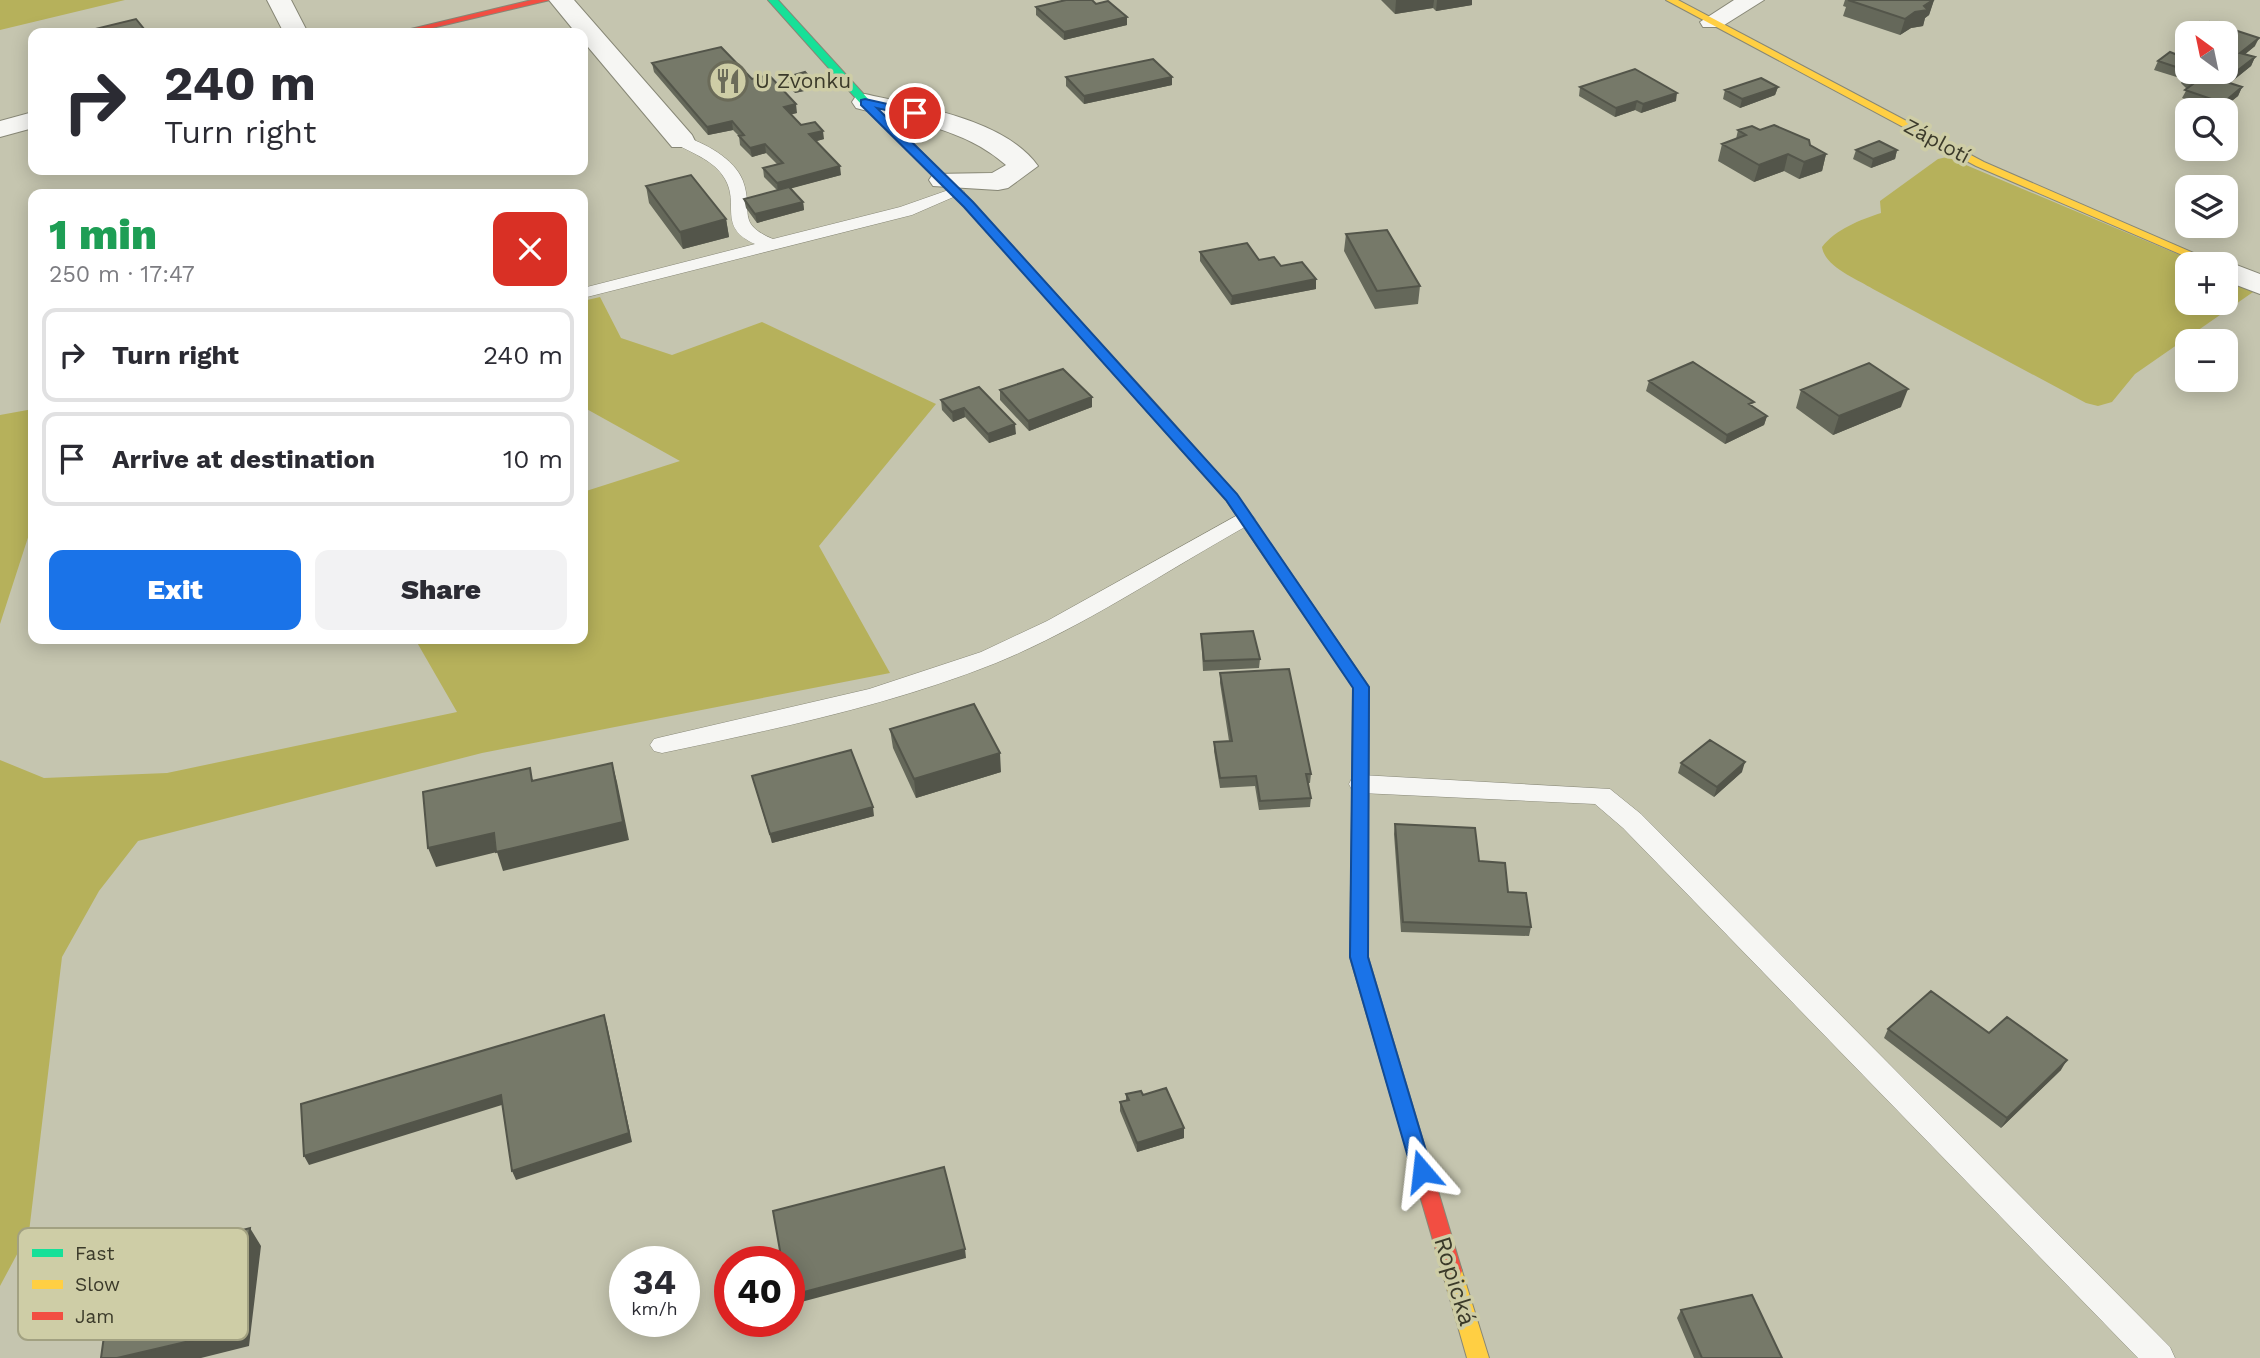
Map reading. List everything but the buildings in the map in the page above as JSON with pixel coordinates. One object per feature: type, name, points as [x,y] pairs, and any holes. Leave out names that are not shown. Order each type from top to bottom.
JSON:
[{"type":"street","points":[[279,0],[293,28]]},
{"type":"street","points":[[421,28],[545,0]]},
{"type":"street","points":[[561,0],[585,28]]},
{"type":"street","name":"Záplotí","points":[[1671,0],[1980,164],[2185,252]]},
{"type":"street","points":[[1712,22],[1752,0]]},
{"type":"street","name":"Ropická","points":[[777,1],[865,102],[950,186],[1231,497],[1361,687],[1359,957],[1478,1358]]},
{"type":"street","points":[[588,31],[682,141]]},
{"type":"street","points":[[865,102],[940,119],[1002,145],[1024,166],[998,182],[950,186]]},
{"type":"street","points":[[0,129],[28,121]]},
{"type":"street","points":[[2238,275],[2260,285]]},
{"type":"lane","points":[[682,141],[720,161],[735,181],[740,225],[751,236],[774,246]]},
{"type":"lane","points":[[588,292],[906,211],[950,186]]},
{"type":"lane","points":[[662,745],[868,699],[990,657],[1042,632],[1245,518]]},
{"type":"lane","points":[[1361,784],[1601,795],[1642,831],[2158,1358]]},
{"type":"shaded area","points":[[0,0],[125,0],[0,30]]},
{"type":"shaded area","points":[[1947,157],[2175,253],[2175,315],[2220,315],[2200,329],[2175,329],[2175,346],[2135,374],[2112,402],[2098,406],[2086,403],[1851,277],[1829,261],[1822,247],[1834,235],[1881,213],[1880,201],[1938,159]]},
{"type":"shaded area","points":[[2238,281],[2256,290],[2238,302]]},
{"type":"shaded area","points":[[600,297],[621,338],[672,355],[762,322],[936,404],[819,546],[890,673],[482,753],[138,841],[99,891],[62,957],[29,1228],[18,1228],[18,1252],[0,1286],[0,760],[44,778],[167,773],[457,712],[418,644],[588,644],[588,490],[680,461],[588,410],[588,300]]},
{"type":"shaded area","points":[[28,410],[28,537],[0,624],[0,415]]},
{"type":"traffic: fast","points":[[773,0],[865,102],[972,208]]},
{"type":"traffic: fast","points":[[1159,416],[1231,497],[1361,687],[1360,811]]},
{"type":"traffic: slow","points":[[1671,0],[1980,164],[2185,252]]},
{"type":"traffic: slow","points":[[1452,1271],[1478,1358]]},
{"type":"traffic: jam","points":[[421,28],[545,0]]},
{"type":"traffic: jam","points":[[972,208],[1159,416]]},
{"type":"traffic: jam","points":[[1360,811],[1359,957],[1452,1271]]},
{"type":"place","name":"U Zvonku","points":[[728,81]]},
{"type":"route","points":[[915,113],[865,102],[969,205],[1231,497],[1361,687],[1359,957],[1422,1171]]}]
